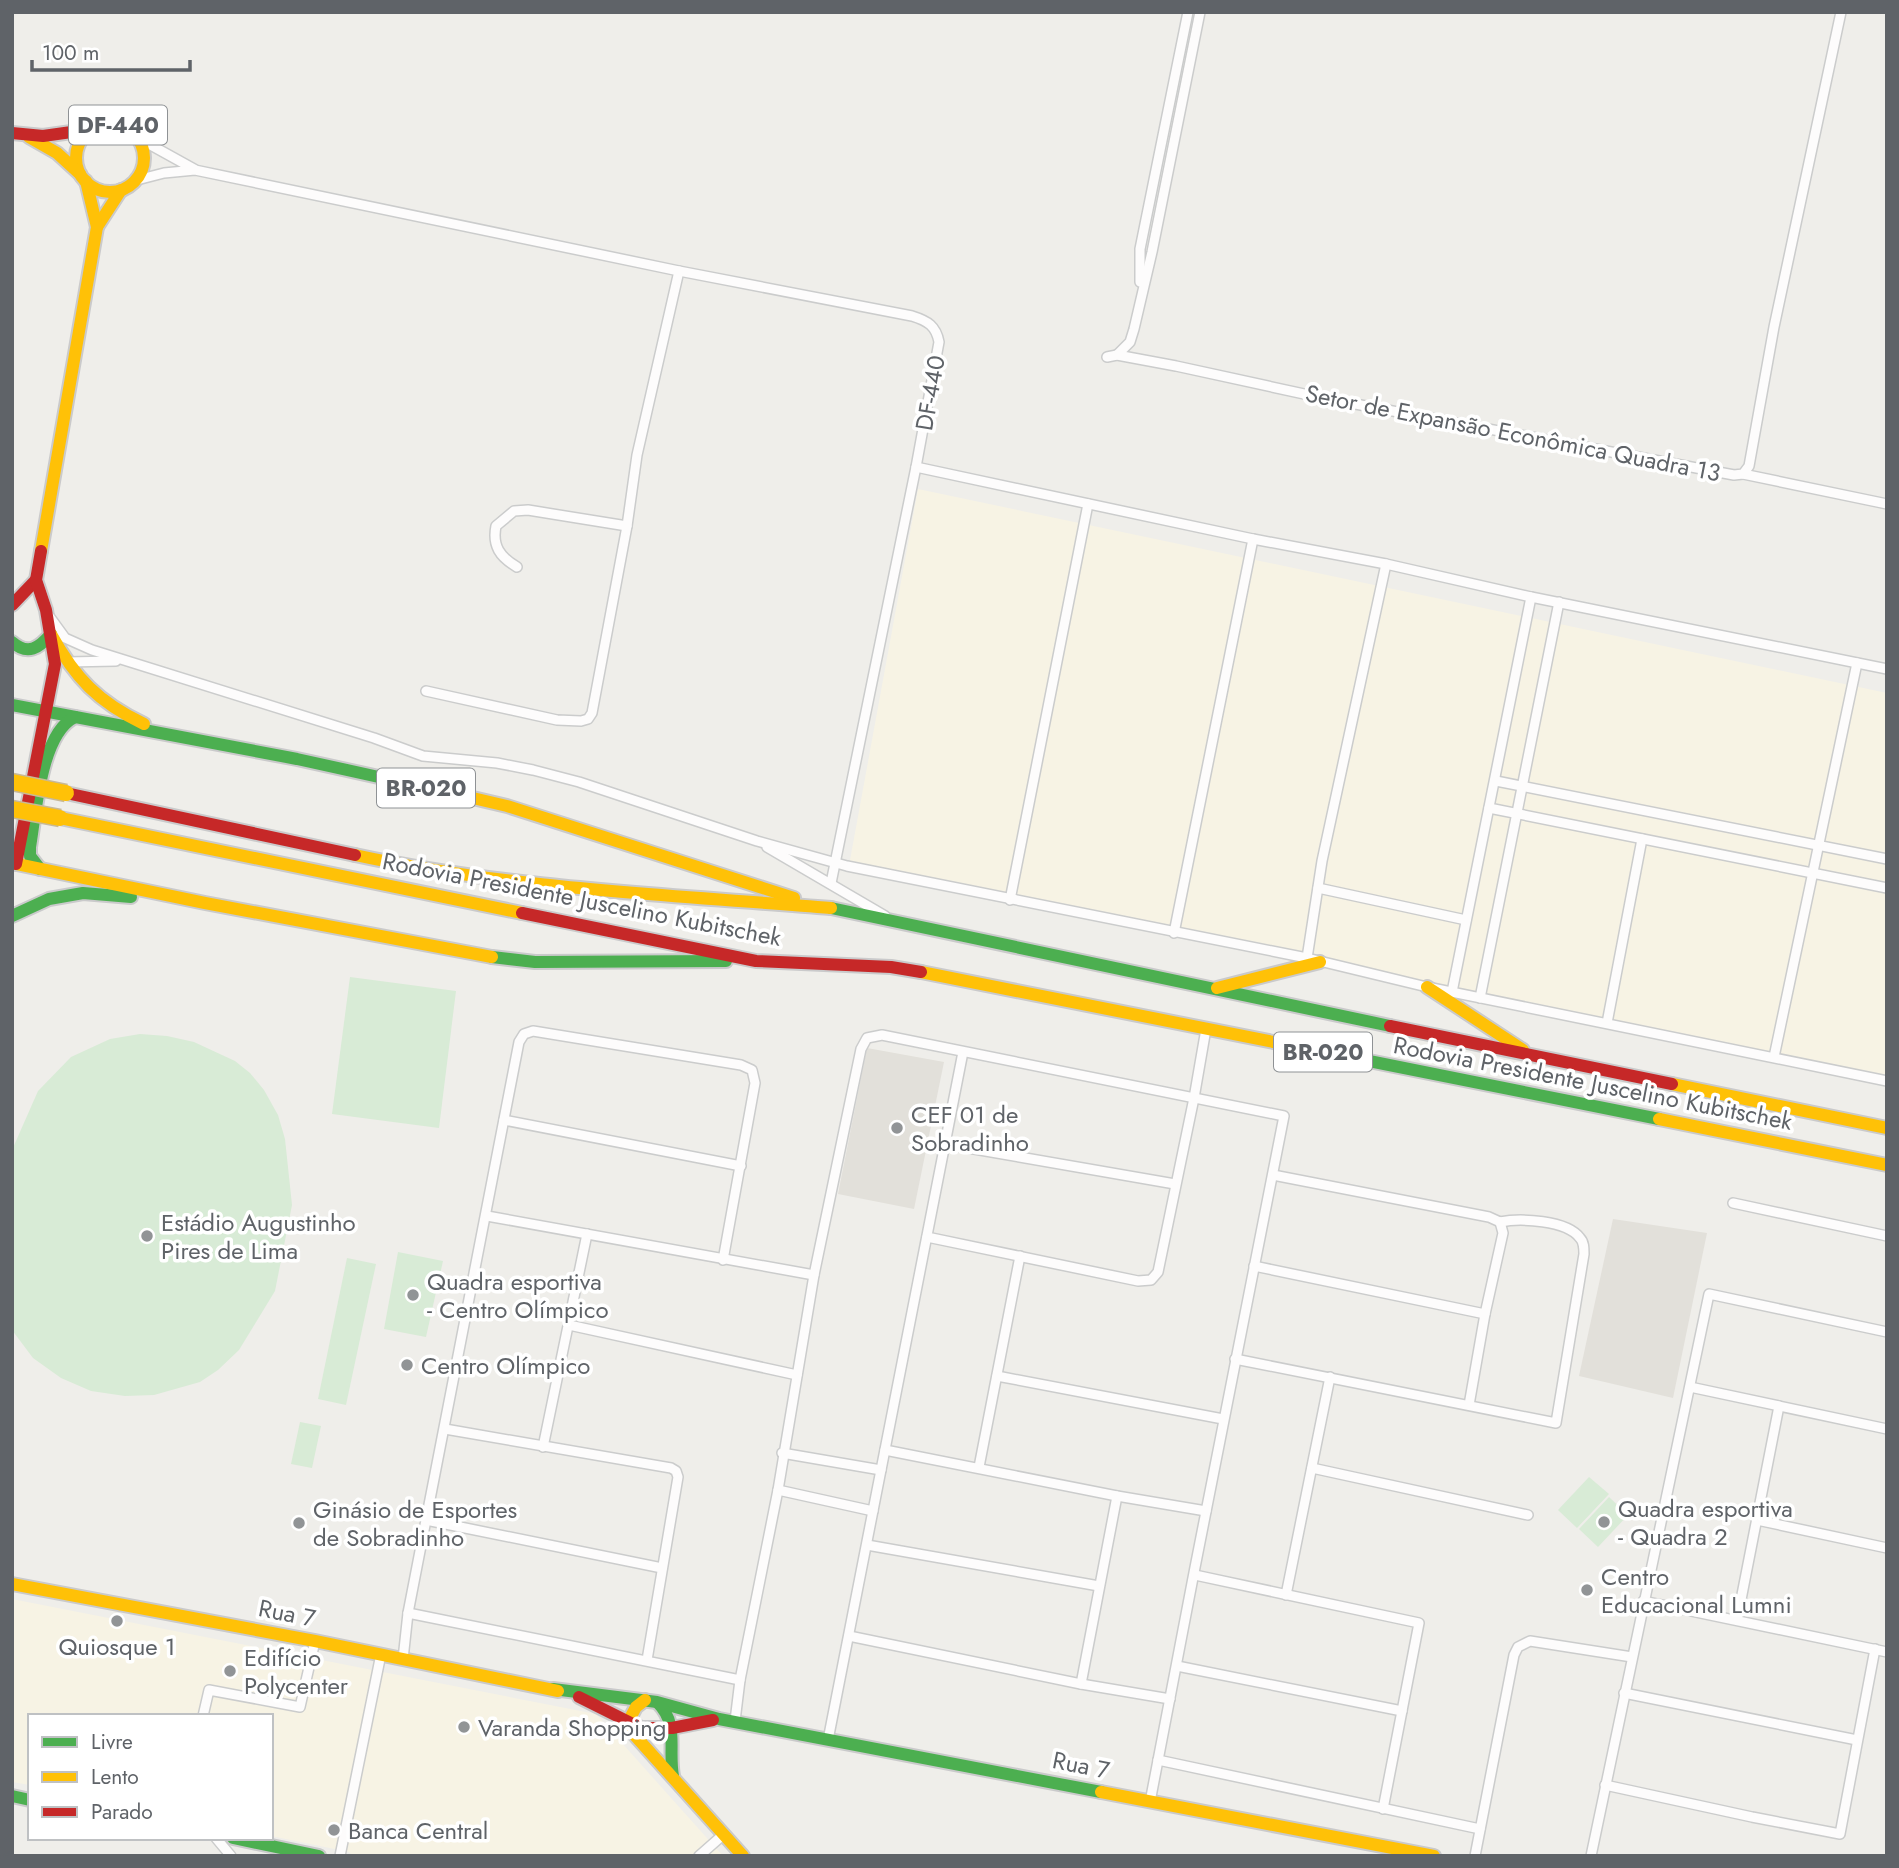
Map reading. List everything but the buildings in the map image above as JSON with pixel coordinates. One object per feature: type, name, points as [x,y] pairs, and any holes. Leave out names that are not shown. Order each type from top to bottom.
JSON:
[{"type":"main road","name":"DF-440","points":[[104,125],[117,125],[138,138],[144,162],[136,180],[121,190],[102,191],[57,153],[20,134],[56,135],[104,125]]},
{"type":"main road","name":"DF-440","points":[[83,177],[77,166],[78,148],[83,137],[93,129]]},
{"type":"main road","points":[[83,177],[97,227]]},
{"type":"main road","points":[[121,190],[97,227],[36,580],[60,663],[103,703],[125,716],[175,737]]},
{"type":"main road","points":[[12,605],[36,580]]},
{"type":"main road","points":[[12,642],[18,649],[37,649],[51,634]]},
{"type":"main road","points":[[13,867],[45,711],[60,663]]},
{"type":"main road","name":"BR-020","points":[[12,705],[297,759],[507,806],[710,873],[831,908]]},
{"type":"main road","points":[[40,869],[30,856],[30,847],[46,764],[58,729],[75,717]]},
{"type":"main road","name":"Rodovia Presidente Juscelino Kubitschek","points":[[12,782],[418,869],[582,888],[831,908],[896,924],[1887,1128]]},
{"type":"main road","name":"Rodovia Presidente Juscelino Kubitschek","points":[[12,809],[756,961],[891,967],[944,975],[1887,1165]]},
{"type":"main road","name":"BR-020","points":[[13,867],[40,869],[417,945],[535,962],[756,961]]},
{"type":"main road","points":[[12,916],[49,900],[83,892],[205,903]]},
{"type":"main road","points":[[1212,989],[1313,960]]},
{"type":"main road","points":[[1427,987],[1531,1055]]},
{"type":"main road","name":"Rua 7","points":[[12,1584],[553,1689],[651,1701],[727,1720],[828,1740],[1434,1856]]},
{"type":"main road","name":"Rua 7","points":[[553,1689],[591,1701],[628,1723],[646,1729],[727,1720]]},
{"type":"main road","points":[[673,1777],[669,1752],[673,1727],[669,1714],[651,1701],[636,1707],[628,1723],[630,1730],[743,1856]]},
{"type":"main road","points":[[243,1840],[319,1856]]},
{"type":"street","points":[[1140,294],[1140,249],[1188,12]]},
{"type":"street","points":[[1140,294],[1152,252],[1200,12]]},
{"type":"street","name":"Setor de Expansão Econômica Quadra 13","points":[[1140,294],[1130,342],[1112,356],[1508,433],[1734,475],[1743,474],[1749,466],[1774,327],[1841,12]]},
{"type":"street","name":"DF-440","points":[[138,138],[195,170]]},
{"type":"street","name":"DF-440","points":[[136,180],[164,173],[195,170],[679,271],[912,316],[935,328],[939,342],[916,467],[831,883]]},
{"type":"street","points":[[426,691],[556,720],[573,722],[587,719],[595,705],[637,455],[679,271]]},
{"type":"street","points":[[916,467],[1887,669]]},
{"type":"street","points":[[1743,474],[1887,504]]},
{"type":"street","points":[[1010,900],[1088,504]]},
{"type":"street","points":[[517,567],[504,559],[496,548],[494,537],[496,526],[514,511],[528,510],[627,526]]},
{"type":"street","points":[[1174,933],[1253,539]]},
{"type":"street","points":[[1313,960],[1318,888],[1386,564]]},
{"type":"street","points":[[1452,992],[1531,597]]},
{"type":"street","points":[[1480,998],[1559,602]]},
{"type":"street","points":[[46,610],[59,631],[75,644],[128,661],[423,755],[533,770],[579,782],[757,841],[835,862],[1887,1081]]},
{"type":"street","points":[[60,663],[128,661]]},
{"type":"street","points":[[1774,1057],[1857,663]]},
{"type":"street","points":[[1496,781],[1887,859]]},
{"type":"street","points":[[1489,808],[1887,888]]},
{"type":"street","points":[[1607,1023],[1642,839]]},
{"type":"street","points":[[757,841],[870,905],[896,924]]},
{"type":"street","points":[[1318,888],[1466,920]]},
{"type":"street","points":[[927,1237],[1138,1281],[1151,1280],[1158,1272],[1206,1028]]},
{"type":"street","points":[[403,1659],[408,1613],[426,1520],[519,1042],[524,1034],[533,1031],[741,1065],[752,1070],[755,1083],[723,1260]]},
{"type":"street","points":[[727,1720],[740,1681],[778,1490],[782,1453],[814,1275],[861,1049],[867,1038],[882,1035],[1284,1116],[1234,1359],[1150,1802]]},
{"type":"street","points":[[828,1740],[963,1052]]},
{"type":"street","points":[[504,1120],[741,1166]]},
{"type":"street","points":[[945,1144],[1175,1184]]},
{"type":"street","points":[[1234,1359],[1556,1423],[1584,1254],[1583,1240],[1574,1231],[1557,1225],[1514,1220],[1500,1223],[1489,1217],[1273,1175]]},
{"type":"street","points":[[1733,1203],[1887,1236]]},
{"type":"street","points":[[487,1216],[814,1275]]},
{"type":"street","points":[[1469,1405],[1503,1233],[1500,1223]]},
{"type":"street","points":[[543,1447],[587,1234]]},
{"type":"street","points":[[979,1467],[1020,1256]]},
{"type":"street","points":[[1254,1266],[1485,1314]]},
{"type":"street","points":[[1591,1856],[1709,1294],[1887,1332]]},
{"type":"street","points":[[569,1325],[797,1375]]},
{"type":"street","points":[[997,1376],[1223,1419]]},
{"type":"street","points":[[1286,1595],[1330,1377]]},
{"type":"street","points":[[1690,1387],[1887,1429]]},
{"type":"street","points":[[1737,1620],[1779,1406]]},
{"type":"street","points":[[445,1429],[676,1471],[678,1477],[647,1660]]},
{"type":"street","points":[[885,1450],[1206,1511]]},
{"type":"street","points":[[782,1453],[881,1470]]},
{"type":"street","points":[[1312,1468],[1528,1515]]},
{"type":"street","points":[[778,1490],[873,1511]]},
{"type":"street","points":[[1081,1684],[1117,1496]]},
{"type":"street","points":[[426,1520],[662,1568]]},
{"type":"street","points":[[1756,1520],[1887,1548]]},
{"type":"street","points":[[867,1545],[1099,1586]]},
{"type":"street","points":[[1195,1575],[1419,1623],[1383,1809]]},
{"type":"street","points":[[1643,1601],[1887,1651]]},
{"type":"street","points":[[408,1613],[740,1681]]},
{"type":"street","points":[[849,1636],[1081,1684],[1170,1699]]},
{"type":"street","points":[[204,1714],[209,1690],[300,1707],[315,1641]]},
{"type":"street","points":[[1475,1856],[1514,1655],[1518,1647],[1530,1641],[1632,1657]]},
{"type":"street","points":[[1605,1785],[1840,1833],[1875,1649]]},
{"type":"street","points":[[340,1856],[381,1654]]},
{"type":"street","points":[[1177,1666],[1402,1711]]},
{"type":"street","points":[[1624,1693],[1857,1740]]},
{"type":"street","points":[[1158,1760],[1480,1829]]},
{"type":"street","points":[[699,1856],[724,1834]]},
{"type":"street","points":[[218,1840],[231,1856]]},
{"type":"shaded area","points":[[918,489],[1887,693],[1887,1077],[848,871]]},
{"type":"shaded area","points":[[867,1048],[944,1062],[914,1209],[838,1194]]},
{"type":"shaded area","points":[[1613,1219],[1707,1233],[1673,1398],[1579,1376]]},
{"type":"shaded area","points":[[12,1599],[596,1714],[723,1856],[353,1856],[349,1852],[273,1836],[273,1714],[28,1714],[28,1785],[12,1782]]},
{"type":"green space","points":[[350,977],[456,991],[439,1128],[332,1114]]},
{"type":"green space","name":"Estádio Augustinho Pires de Lima","points":[[140,1034],[194,1042],[235,1061],[250,1073],[264,1090],[278,1115],[285,1139],[292,1205],[275,1291],[239,1350],[218,1370],[200,1382],[154,1395],[125,1396],[91,1391],[61,1378],[33,1358],[12,1330],[12,1150],[38,1091],[71,1057],[110,1039]]},
{"type":"green space","name":"Quadra esportiva - Centro Olímpico","points":[[398,1252],[443,1261],[426,1337],[384,1329]]},
{"type":"green space","points":[[347,1258],[376,1264],[346,1405],[318,1399]]},
{"type":"green space","points":[[300,1422],[321,1426],[312,1468],[291,1464]]},
{"type":"green space","name":"Quadra esportiva - Quadra 2","points":[[1589,1477],[1609,1494],[1577,1528],[1558,1510]]},
{"type":"green space","name":"Quadra esportiva - Quadra 2","points":[[1609,1497],[1628,1515],[1598,1547],[1579,1529]]},
{"type":"traffic: fast","points":[[12,642],[23,649],[33,648],[51,634]]},
{"type":"traffic: fast","points":[[12,705],[297,759],[460,795]]},
{"type":"traffic: fast","points":[[40,869],[30,856],[30,847],[42,775],[54,739],[75,717]]},
{"type":"traffic: fast","points":[[12,916],[49,899],[83,893],[131,897]]},
{"type":"traffic: fast","points":[[831,908],[1390,1026]]},
{"type":"traffic: fast","points":[[492,957],[535,962],[726,961]]},
{"type":"traffic: fast","points":[[1334,1054],[1659,1119]]},
{"type":"traffic: fast","points":[[553,1689],[657,1702],[719,1719],[1101,1792]]},
{"type":"traffic: fast","points":[[658,1703],[671,1728],[673,1776]]},
{"type":"traffic: fast","points":[[12,1796],[28,1800]]},
{"type":"traffic: fast","points":[[243,1840],[319,1856]]},
{"type":"traffic: slow","points":[[110,124],[123,127],[134,134],[141,145],[144,158],[141,171],[134,182],[123,189],[110,192],[97,189],[86,182],[79,171],[76,158],[79,145],[86,134],[97,127],[110,124]]},
{"type":"traffic: slow","points":[[29,137],[57,153],[80,174]]},
{"type":"traffic: slow","points":[[41,551],[97,227],[86,181]]},
{"type":"traffic: slow","points":[[97,227],[121,190]]},
{"type":"traffic: slow","points":[[51,634],[69,664],[89,687],[113,707],[144,724]]},
{"type":"traffic: slow","points":[[12,782],[66,793]]},
{"type":"traffic: slow","points":[[460,795],[507,806],[794,898]]},
{"type":"traffic: slow","points":[[12,809],[60,818]]},
{"type":"traffic: slow","points":[[60,818],[522,913]]},
{"type":"traffic: slow","points":[[355,855],[414,867],[532,883],[831,908]]},
{"type":"traffic: slow","points":[[12,863],[205,903],[492,957]]},
{"type":"traffic: slow","points":[[1217,988],[1320,962]]},
{"type":"traffic: slow","points":[[921,972],[1334,1054]]},
{"type":"traffic: slow","points":[[1427,987],[1523,1050]]},
{"type":"traffic: slow","points":[[1672,1084],[1887,1128]]},
{"type":"traffic: slow","points":[[1659,1119],[1887,1165]]},
{"type":"traffic: slow","points":[[12,1584],[315,1641],[558,1691]]},
{"type":"traffic: slow","points":[[645,1700],[636,1707],[628,1722],[630,1730],[743,1856]]},
{"type":"traffic: slow","points":[[1101,1792],[1434,1856]]},
{"type":"traffic: jam","points":[[12,133],[43,136],[93,129]]},
{"type":"traffic: jam","points":[[16,864],[55,664],[46,610],[36,580],[41,551]]},
{"type":"traffic: jam","points":[[12,605],[36,580]]},
{"type":"traffic: jam","points":[[66,793],[355,855]]},
{"type":"traffic: jam","points":[[522,913],[756,961],[891,967],[921,972]]},
{"type":"traffic: jam","points":[[1390,1026],[1672,1084]]},
{"type":"traffic: jam","points":[[579,1697],[641,1728],[672,1728],[713,1720]]},
{"type":"place","name":"CEF 01 de Sobradinho","points":[[897,1128]]},
{"type":"place","name":"Estádio Augustinho Pires de Lima","points":[[147,1236]]},
{"type":"place","name":"Quadra esportiva - Centro Olímpico","points":[[413,1295]]},
{"type":"place","name":"Centro Olímpico","points":[[407,1365]]},
{"type":"place","name":"Quadra esportiva - Quadra 2","points":[[1604,1522]]},
{"type":"place","name":"Ginásio de Esportes de Sobradinho","points":[[299,1523]]},
{"type":"place","name":"Centro Educacional Lumni","points":[[1587,1590]]},
{"type":"place","name":"Quiosque 1","points":[[117,1621]]},
{"type":"place","name":"Edifício Polycenter","points":[[230,1671]]},
{"type":"place","name":"Varanda Shopping","points":[[464,1727]]},
{"type":"place","name":"Banca Central","points":[[334,1830]]}]
